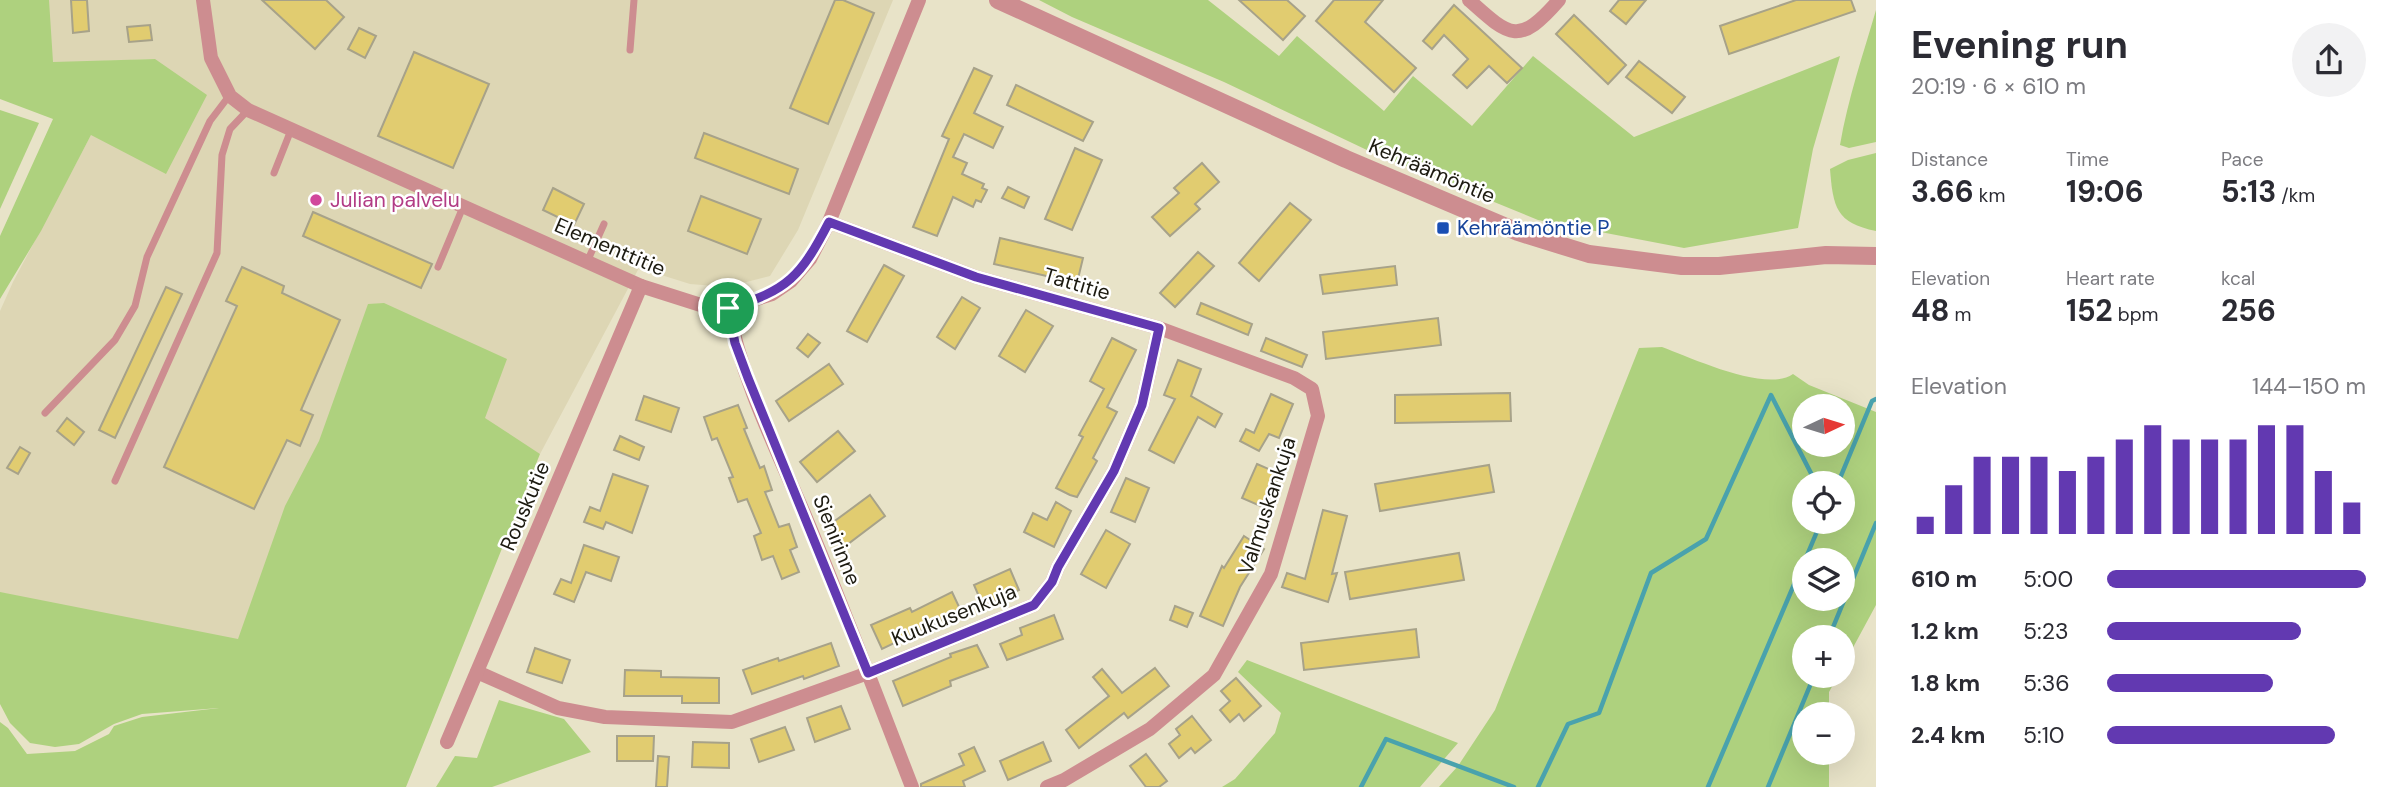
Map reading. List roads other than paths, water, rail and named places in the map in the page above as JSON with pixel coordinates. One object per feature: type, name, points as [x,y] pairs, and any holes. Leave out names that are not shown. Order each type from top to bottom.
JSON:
[{"type":"street","points":[[203,0],[211,58],[230,96]]},
{"type":"street","name":"Elementtitie","points":[[230,96],[248,110],[291,130],[642,286],[707,307],[728,308],[772,294],[791,281],[810,259],[829,222],[919,0]]},
{"type":"street","name":"Kehräämöntie","points":[[998,0],[1346,159],[1518,232],[1589,254],[1682,265],[1719,266],[1826,255],[1876,256]]},
{"type":"street","points":[[1469,0],[1501,28],[1513,32],[1525,31],[1541,20],[1559,0]]},
{"type":"street","name":"Tattitie","points":[[829,222],[976,277],[1159,328],[1294,378],[1312,389]]},
{"type":"street","name":"Rouskutie","points":[[447,742],[642,286]]},
{"type":"street","name":"Sienirinne","points":[[728,308],[735,343],[748,378],[912,787]]},
{"type":"street","name":"Kuukusenkuja","points":[[477,672],[558,708],[605,717],[732,722],[868,673],[1034,605],[1052,582],[1114,471],[1142,405],[1159,328]]},
{"type":"street","name":"Valmuskankuja","points":[[1047,787],[1064,780],[1150,729],[1214,675],[1271,574],[1318,416],[1312,389]]},
{"type":"lane","points":[[630,50],[634,0]]},
{"type":"lane","points":[[45,413],[115,340],[128,318],[135,306],[147,257],[210,121],[230,96]]},
{"type":"lane","points":[[115,481],[217,253],[222,155],[230,129],[248,110]]},
{"type":"lane","points":[[274,173],[291,130]]},
{"type":"lane","points":[[438,267],[463,206]]},
{"type":"lane","points":[[587,262],[604,224]]},
{"type":"waterway","points":[[1538,787],[1568,724],[1599,713],[1651,573],[1706,539],[1771,395],[1810,471]]},
{"type":"waterway","points":[[1843,471],[1872,401],[1876,399]]},
{"type":"waterway","points":[[1834,625],[1876,523]]},
{"type":"waterway","points":[[1810,548],[1816,534]]},
{"type":"waterway","points":[[1708,787],[1792,589]]},
{"type":"waterway","points":[[1768,787],[1809,688]]},
{"type":"waterway","points":[[1361,787],[1386,739],[1514,787]]},
{"type":"place","name":"Julian palvelu","points":[[316,200]]},
{"type":"place","name":"Kehräämöntie P","points":[[1443,228]]}]
